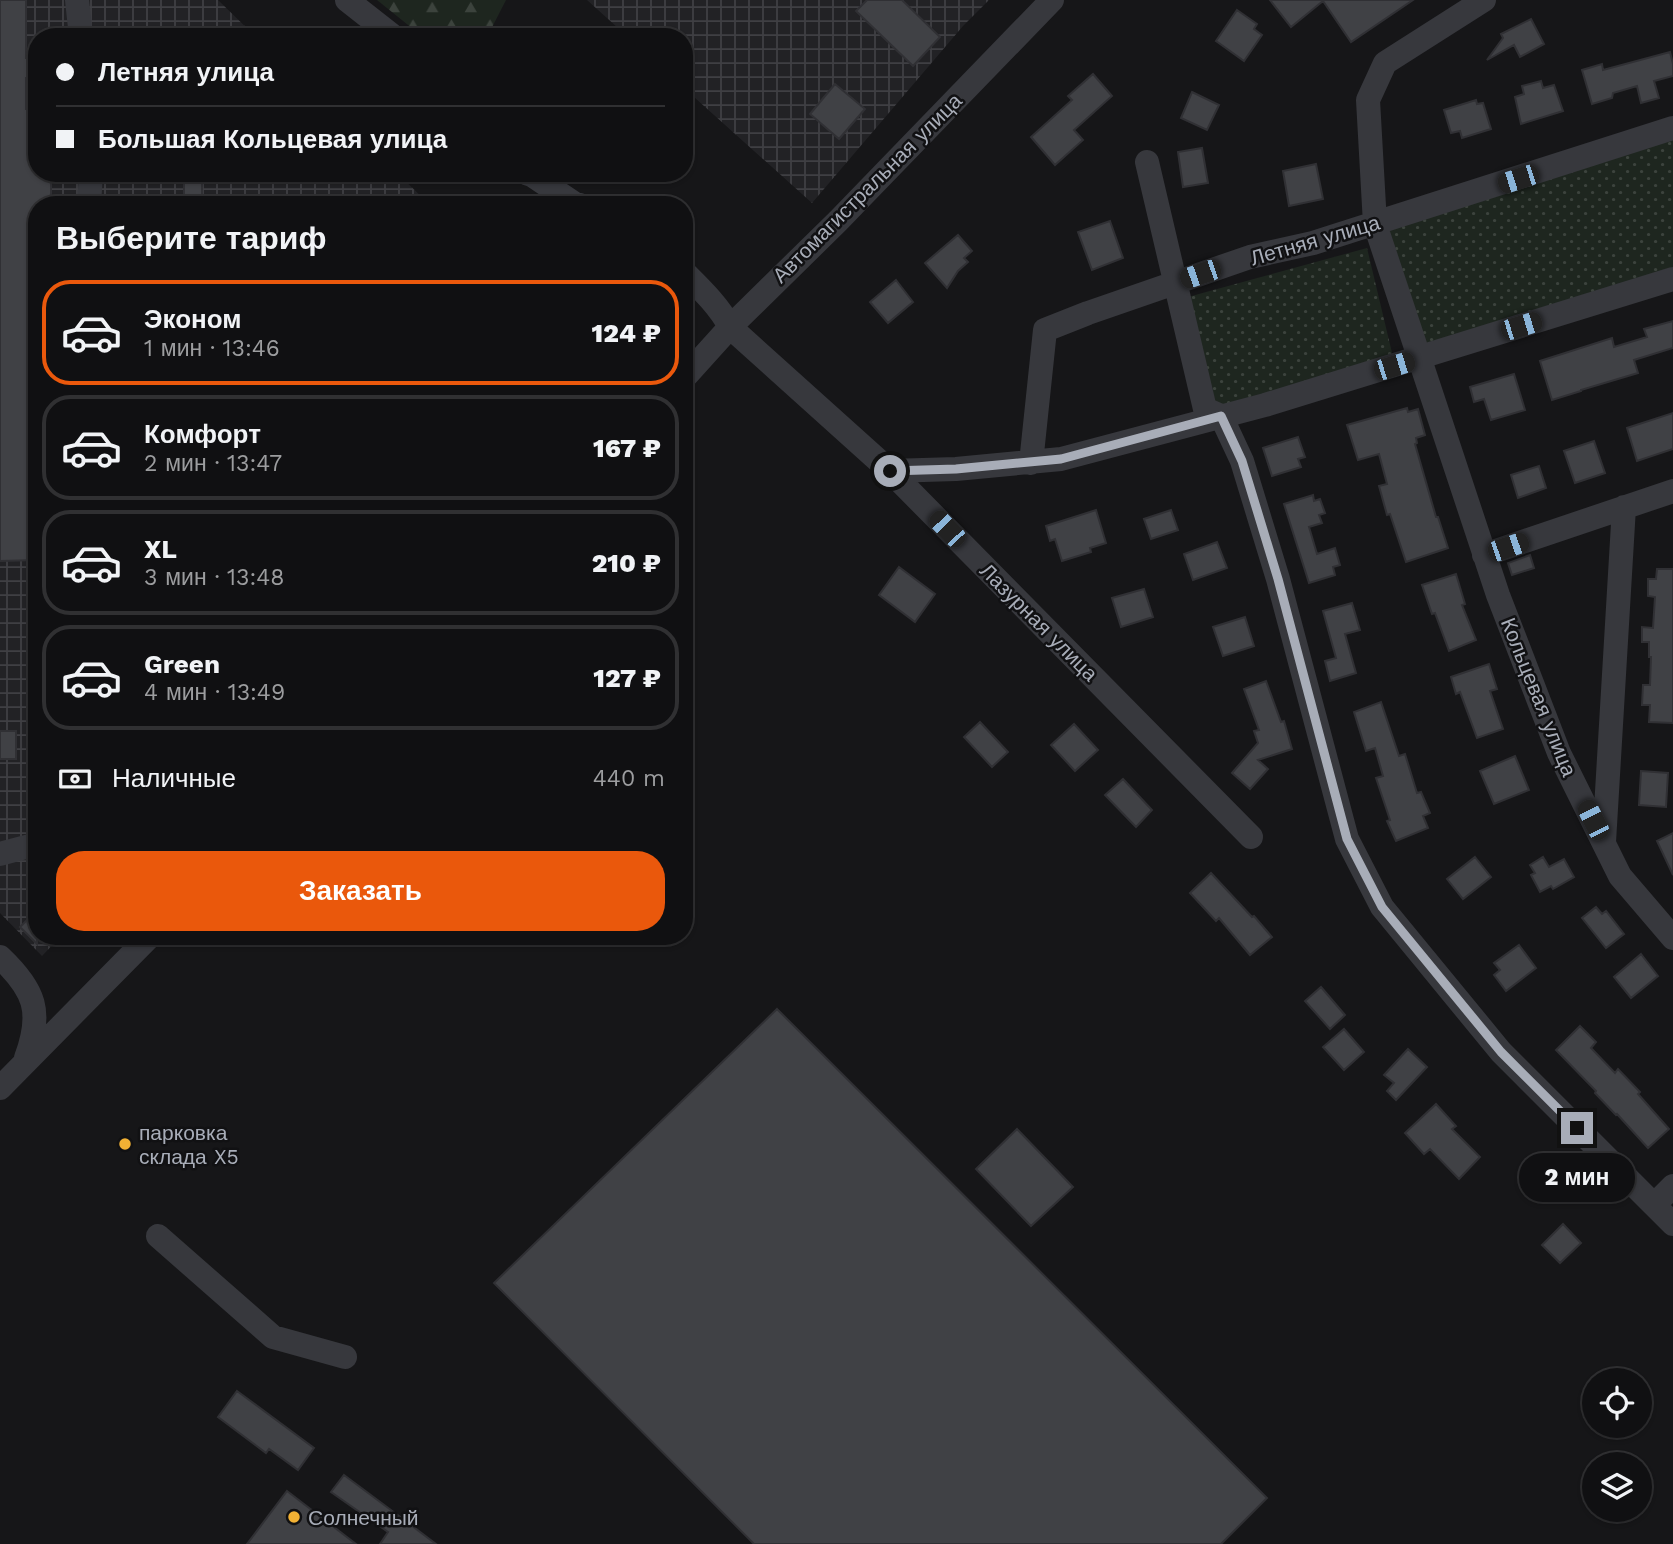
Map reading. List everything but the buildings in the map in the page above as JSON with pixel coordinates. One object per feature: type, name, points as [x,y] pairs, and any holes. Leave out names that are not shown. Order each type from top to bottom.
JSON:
[{"type":"street","points":[[76,0],[80,28]]},
{"type":"street","points":[[347,0],[383,28]]},
{"type":"street","name":"Автомагистральная улица","points":[[693,368],[730,327],[838,221],[1052,0]]},
{"type":"street","name":"Кольцевая улица","points":[[1484,0],[1385,62],[1368,100],[1375,224],[1484,555],[1559,754],[1620,876],[1673,938]]},
{"type":"street","name":"Летняя улица","points":[[1031,463],[1045,330],[1250,257],[1313,243],[1673,128]]},
{"type":"street","points":[[1147,162],[1205,409],[1221,416],[1242,461],[1278,579],[1347,839],[1382,907],[1501,1052],[1673,1224]]},
{"type":"street","points":[[542,182],[563,196]]},
{"type":"street","points":[[890,471],[956,469],[1061,459],[1265,405],[1673,279]]},
{"type":"street","name":"Лазурная улица","points":[[693,281],[725,317],[730,327],[890,471],[1251,837]]},
{"type":"street","points":[[1484,555],[1673,491]]},
{"type":"street","points":[[1604,842],[1624,507]]},
{"type":"street","points":[[0,854],[28,846]]},
{"type":"street","points":[[0,1088],[141,945]]},
{"type":"street","points":[[0,957],[30,992],[36,1015],[33,1040],[25,1062]]},
{"type":"street","points":[[1654,1205],[1673,1186]]},
{"type":"street","points":[[158,1236],[273,1337],[345,1357]]},
{"type":"shaded area","points":[[0,0],[218,0],[247,28],[28,28],[28,182],[406,182],[421,196],[28,196],[28,942],[0,913]]},
{"type":"shaded area","points":[[587,0],[989,0],[963,26],[812,203],[693,96],[693,28],[618,28]]},
{"type":"shaded area","points":[[31,945],[52,945],[42,956]]},
{"type":"green space","points":[[377,0],[506,0],[492,28],[412,28]]},
{"type":"green space","points":[[1673,138],[1673,267],[1425,347],[1387,231]]},
{"type":"green space","points":[[1367,248],[1393,357],[1200,416],[1177,300]]},
{"type":"place","name":"парковка склада X5","points":[[125,1144]]},
{"type":"place","name":"Солнечный","points":[[294,1517]]},
{"type":"route","points":[[890,471],[956,469],[1061,459],[1221,416],[1242,461],[1278,579],[1347,839],[1382,907],[1501,1052],[1577,1128]]}]
